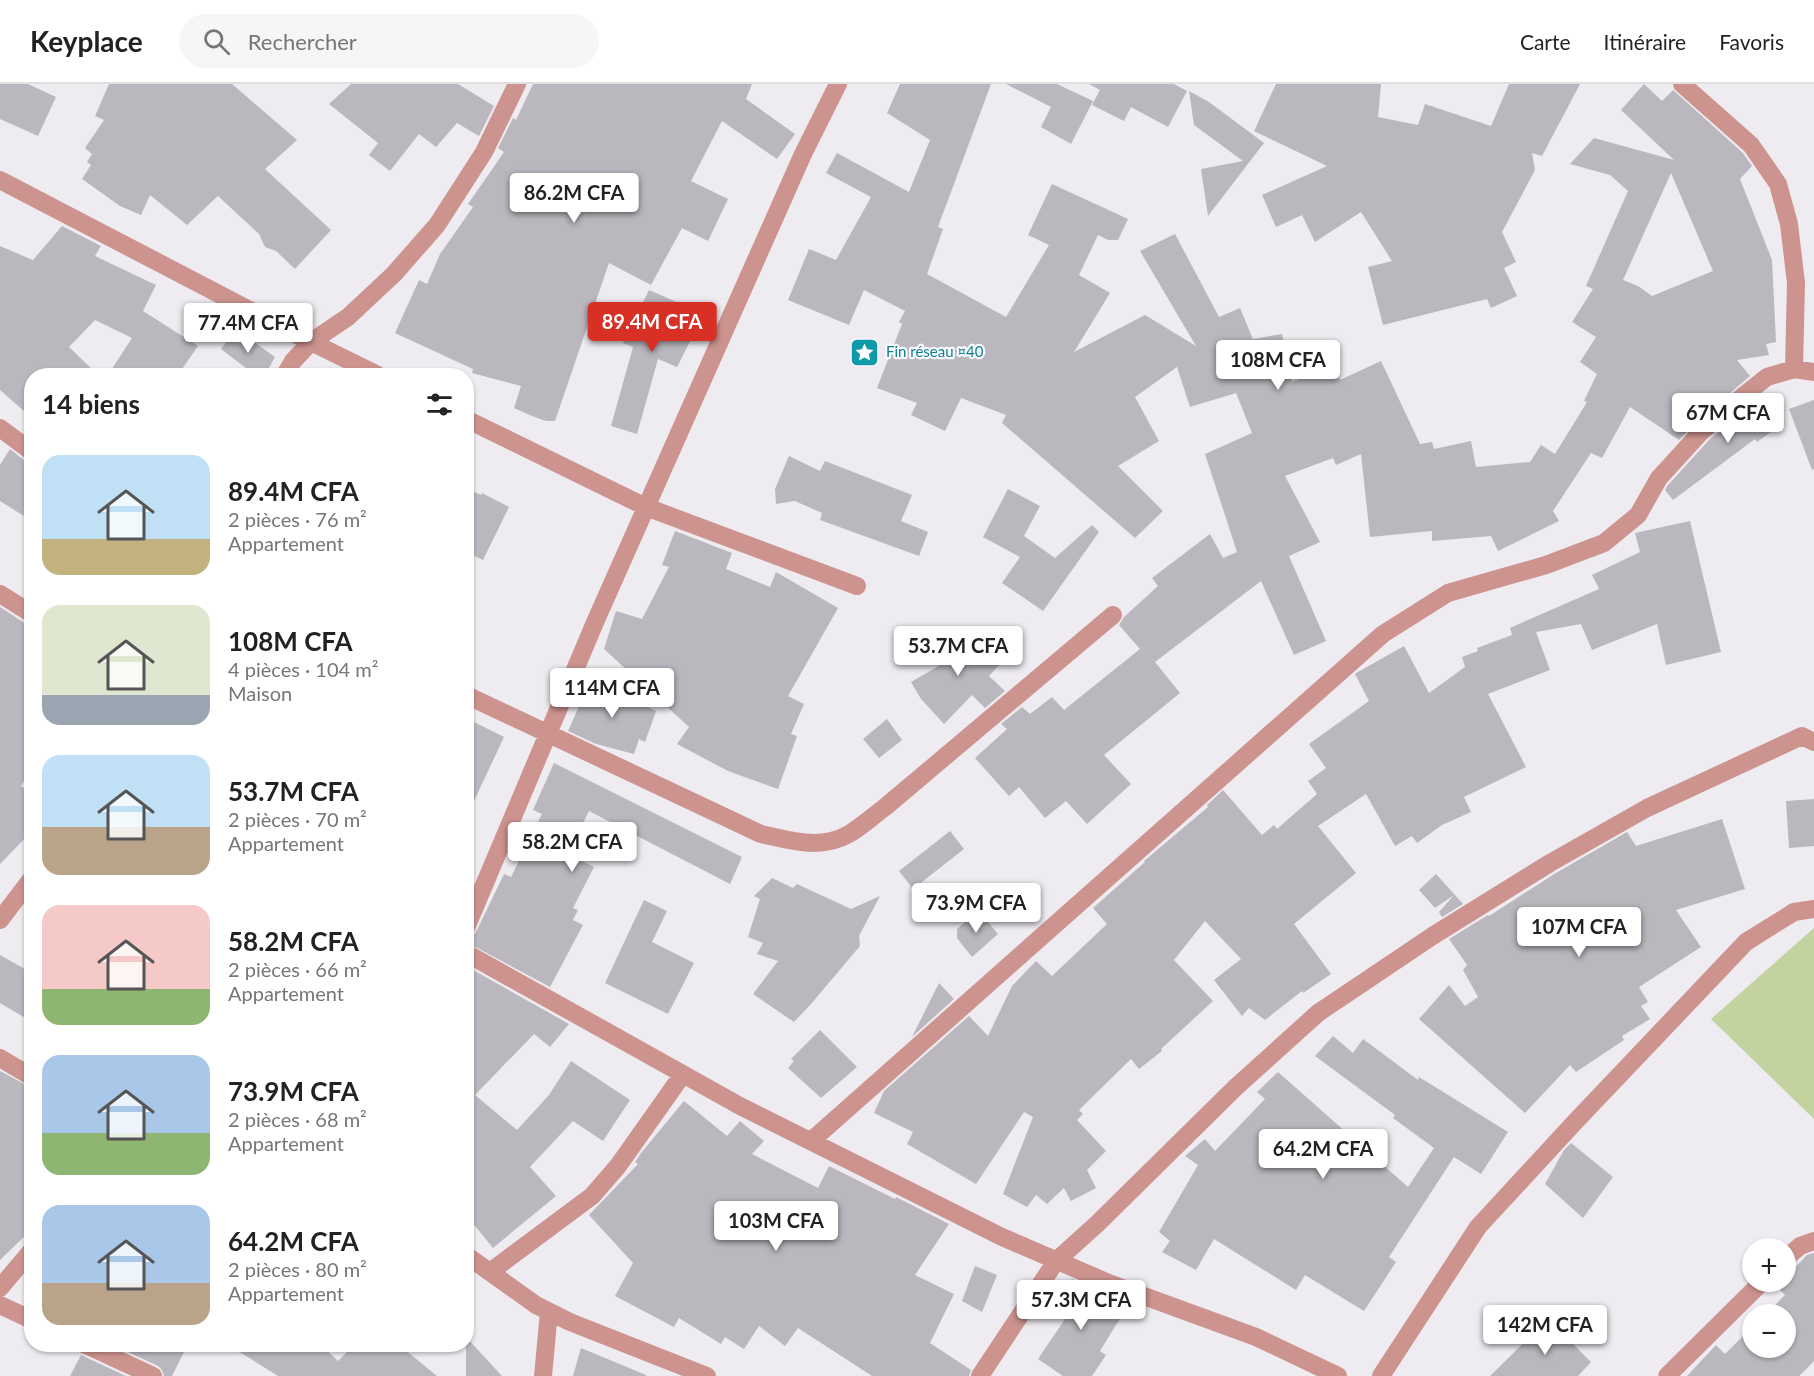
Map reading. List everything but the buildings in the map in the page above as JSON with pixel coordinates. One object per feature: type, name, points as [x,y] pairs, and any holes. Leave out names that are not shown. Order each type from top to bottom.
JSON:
[{"type":"street","points":[[289,368],[311,342],[348,318],[394,274],[436,225],[484,152],[517,84]]},
{"type":"street","points":[[474,909],[646,507],[803,154],[838,84]]},
{"type":"street","points":[[1682,84],[1751,145],[1778,183],[1789,224],[1796,283],[1794,369]]},
{"type":"street","points":[[0,180],[364,368]]},
{"type":"street","points":[[811,1141],[1383,634],[1448,593],[1546,565],[1604,543],[1638,515],[1659,478],[1701,432],[1767,377],[1794,369],[1814,372]]},
{"type":"street","points":[[474,422],[646,507],[857,586]]},
{"type":"street","points":[[0,428],[24,446]]},
{"type":"street","points":[[0,594],[24,609]]},
{"type":"street","points":[[474,699],[761,834],[798,843],[820,844],[849,834],[884,808],[1113,615]]},
{"type":"street","points":[[982,1373],[1056,1261],[1097,1224],[1236,1087],[1318,1013],[1434,935],[1550,863],[1647,808],[1810,735]]},
{"type":"street","points":[[0,920],[24,888]]},
{"type":"street","points":[[1381,1376],[1478,1227],[1574,1123],[1746,942],[1794,912],[1814,909]]},
{"type":"street","points":[[474,957],[740,1106],[1002,1237],[1111,1284],[1256,1337],[1338,1376]]},
{"type":"street","points":[[0,1058],[24,1072]]},
{"type":"street","points":[[490,1272],[592,1196],[618,1167],[683,1074]]},
{"type":"street","points":[[1796,1249],[1814,1241]]},
{"type":"street","points":[[0,1288],[24,1260]]},
{"type":"street","points":[[474,1261],[536,1305],[570,1322],[707,1376]]},
{"type":"street","points":[[1668,1376],[1751,1292]]},
{"type":"street","points":[[0,1305],[24,1316]]},
{"type":"street","points":[[543,1376],[549,1311]]},
{"type":"street","points":[[101,1352],[153,1376]]},
{"type":"green space","points":[[1814,928],[1814,1119],[1711,1019]]},
{"type":"place","name":"Fin réseau ¤40","points":[[865,352]]}]
